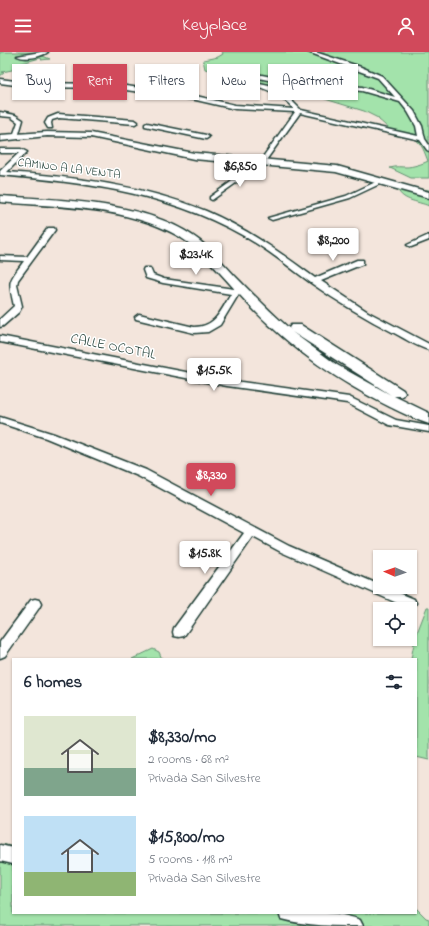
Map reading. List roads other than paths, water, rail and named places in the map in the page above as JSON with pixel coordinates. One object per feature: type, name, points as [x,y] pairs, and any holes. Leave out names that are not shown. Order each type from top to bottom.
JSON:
[{"type":"main road","points":[[0,195],[102,203],[142,211],[173,222],[196,235],[219,251],[285,319],[300,331],[392,390],[429,408]]},
{"type":"main road","points":[[0,199],[73,205],[117,211],[162,224],[186,237],[211,257],[237,290],[280,328],[330,367],[387,400],[429,419]]},
{"type":"street","points":[[20,56],[32,56],[46,52]]},
{"type":"street","points":[[310,52],[359,68],[380,77],[411,111],[419,126],[422,139],[429,149]]},
{"type":"street","points":[[260,77],[287,82],[362,89],[402,101]]},
{"type":"street","points":[[0,81],[30,85],[112,86],[196,98],[235,107],[299,111],[422,139]]},
{"type":"street","points":[[260,84],[272,88],[292,102],[299,111]]},
{"type":"street","points":[[212,198],[262,162],[299,111]]},
{"type":"street","points":[[0,114],[13,116],[21,121],[16,136]]},
{"type":"street","points":[[49,130],[57,123],[74,117],[135,122],[133,123],[136,126],[146,125],[206,137]]},
{"type":"street","points":[[0,138],[49,130],[91,135],[189,156],[337,169],[429,194]]},
{"type":"street","points":[[0,151],[24,152],[1,173]]},
{"type":"street","name":"CAMINO A LA VENTA","points":[[1,173],[122,187],[193,208],[231,226],[253,239],[373,319],[429,347]]},
{"type":"street","points":[[272,218],[348,197],[382,181]]},
{"type":"street","points":[[0,324],[16,310],[18,306],[13,285],[14,280],[51,230]]},
{"type":"street","points":[[411,245],[429,237]]},
{"type":"street","points":[[0,258],[30,259]]},
{"type":"street","points":[[314,281],[360,262]]},
{"type":"street","points":[[139,317],[194,330],[205,330],[217,324],[237,290],[163,281],[148,276],[147,270]]},
{"type":"street","name":"CALLE OCOTAL","points":[[0,339],[227,383],[349,400],[393,423],[429,429]]},
{"type":"street","points":[[0,420],[50,436],[142,473],[285,549],[408,602]]},
{"type":"street","points":[[180,632],[251,532]]},
{"type":"street","points":[[0,652],[35,604]]},
{"type":"street","points":[[0,853],[12,856]]},
{"type":"street","points":[[292,914],[354,926]]}]
